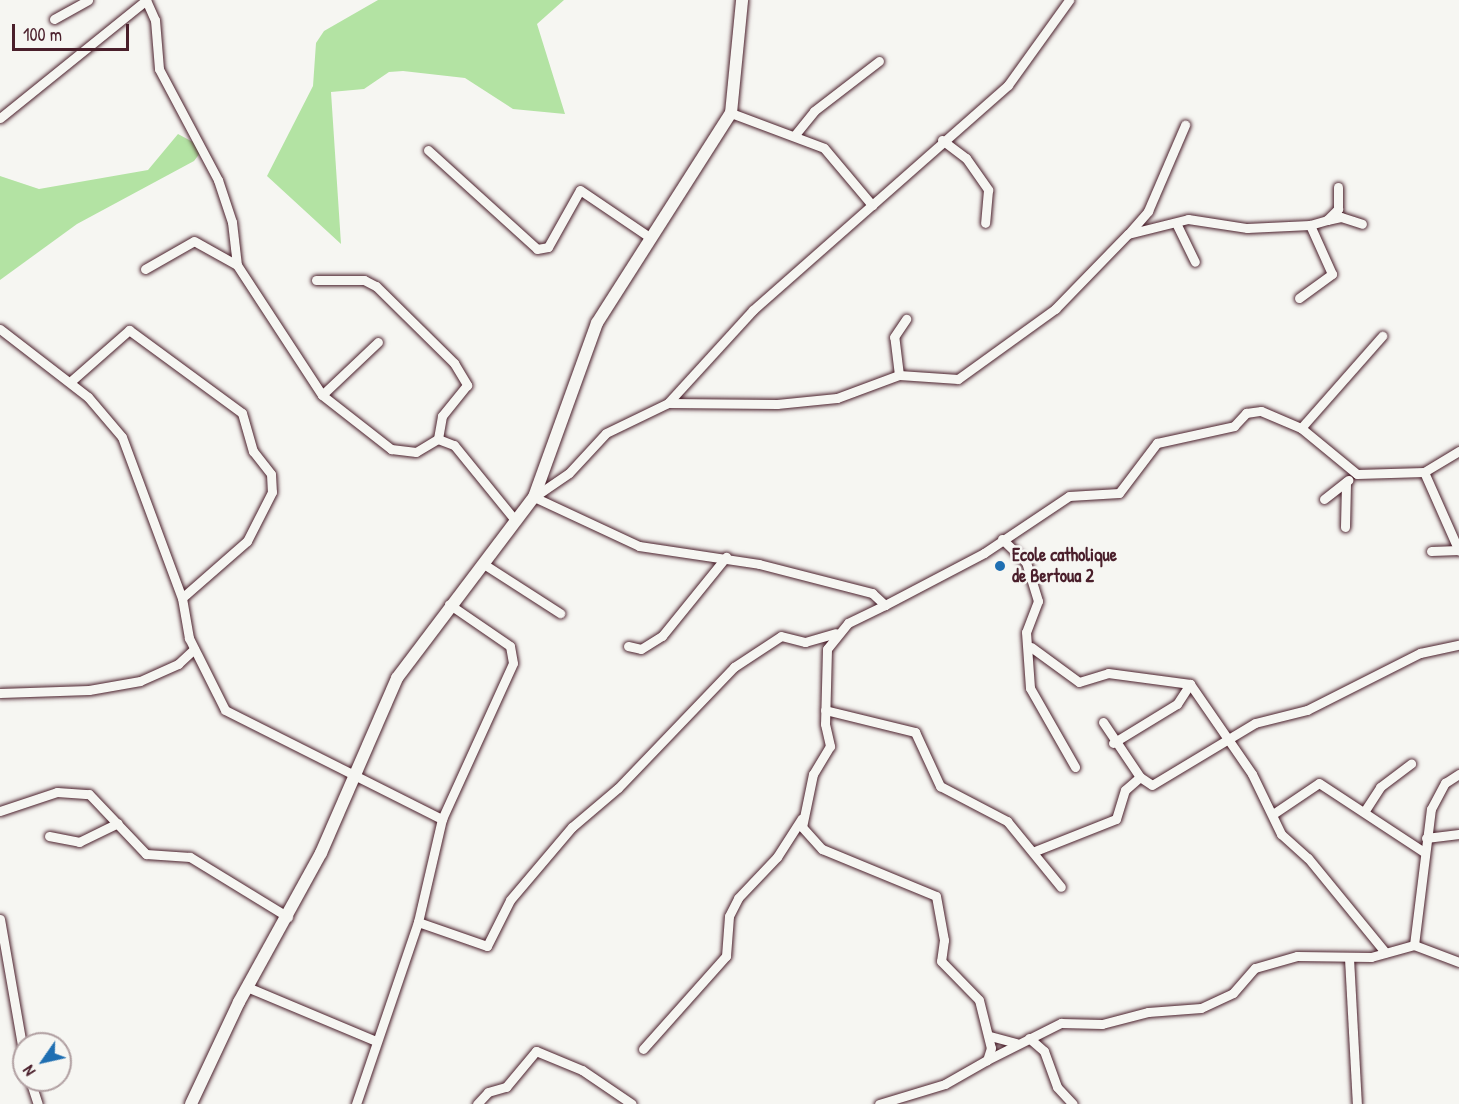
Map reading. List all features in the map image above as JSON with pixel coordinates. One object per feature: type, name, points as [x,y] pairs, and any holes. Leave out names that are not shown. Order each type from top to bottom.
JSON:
[{"type":"street","points":[[54,19],[88,0]]},
{"type":"street","points":[[0,118],[146,0],[155,20],[159,69],[218,180],[232,222],[237,266]]},
{"type":"street","points":[[534,497],[597,323],[731,113],[742,0]]},
{"type":"street","points":[[191,1104],[247,987],[288,917],[397,678],[449,604],[515,520],[534,497],[569,473],[606,433],[668,403],[723,339],[1030,61],[1069,0]]},
{"type":"street","points":[[794,136],[814,111],[879,61]]},
{"type":"street","points":[[731,113],[824,148],[872,205]]},
{"type":"street","points":[[668,403],[777,404],[837,398],[899,375],[945,381],[969,373],[1055,309],[1128,234],[1148,211],[1185,125]]},
{"type":"street","points":[[942,140],[966,158],[988,190],[985,223]]},
{"type":"street","points":[[428,150],[537,249],[548,247],[580,190],[651,238]]},
{"type":"street","points":[[1327,220],[1338,209],[1338,187]]},
{"type":"street","points":[[1128,234],[1188,219],[1247,228],[1310,225],[1341,217],[1362,224]]},
{"type":"street","points":[[1176,223],[1195,262]]},
{"type":"street","points":[[1299,298],[1332,274],[1310,225]]},
{"type":"street","points":[[145,269],[194,241],[237,266],[322,395],[391,449],[416,452],[438,439],[442,416],[467,386],[454,363],[376,286],[364,280],[315,280]]},
{"type":"street","points":[[899,375],[894,337],[906,319]]},
{"type":"street","points":[[0,329],[70,382],[122,436],[182,598],[194,649],[230,715],[442,819]]},
{"type":"street","points":[[70,382],[129,330],[242,413],[253,451],[271,474],[266,511],[247,541],[182,598]]},
{"type":"street","points":[[1301,428],[1382,336]]},
{"type":"street","points":[[322,395],[378,342]]},
{"type":"street","points":[[417,922],[487,946],[510,900],[572,827],[618,789],[734,667],[782,636],[805,642],[836,633],[1002,539],[1069,496],[1119,493],[1162,441],[1234,426],[1257,410],[1301,428],[1351,469],[1388,477],[1424,472],[1459,451]]},
{"type":"street","points":[[438,439],[454,445],[515,520]]},
{"type":"street","points":[[1345,527],[1346,482],[1351,469]]},
{"type":"street","points":[[1424,472],[1459,550],[1431,551]]},
{"type":"street","points":[[1324,499],[1346,482]]},
{"type":"street","points":[[534,497],[639,546],[726,557],[872,593],[885,605]]},
{"type":"street","points":[[1002,539],[1026,562],[1038,601],[1026,632],[1030,647],[1030,688],[1075,767]]},
{"type":"street","points":[[628,646],[641,649],[662,636],[726,557]]},
{"type":"street","points":[[482,563],[560,613]]},
{"type":"street","points":[[356,1104],[417,922],[442,819],[514,653],[449,604]]},
{"type":"street","points":[[643,1048],[726,956],[729,916],[738,898],[777,857],[802,818],[815,768],[830,746],[825,710],[827,650],[836,633]]},
{"type":"street","points":[[1103,722],[1113,743],[1140,777],[1152,785],[1228,742],[1255,723],[1307,710],[1420,653],[1459,645]]},
{"type":"street","points":[[1030,647],[1079,682],[1108,673],[1190,684],[1274,814],[1281,834],[1308,858],[1385,952]]},
{"type":"street","points":[[0,693],[89,690],[140,681],[178,664],[194,649]]},
{"type":"street","points":[[1113,743],[1170,709],[1190,684]]},
{"type":"street","points":[[825,710],[915,732],[939,786],[1007,821],[1035,851],[1061,886]]},
{"type":"street","points":[[1364,812],[1380,787],[1411,764]]},
{"type":"street","points":[[1414,945],[1431,809],[1445,783],[1459,774]]},
{"type":"street","points":[[1035,851],[1116,819],[1125,790],[1140,777]]},
{"type":"street","points":[[1274,814],[1319,783],[1424,852]]},
{"type":"street","points":[[0,810],[77,790],[118,824],[146,854],[190,857],[288,917]]},
{"type":"street","points":[[802,818],[804,836],[822,849],[936,896],[944,940],[941,961],[979,1000],[990,1036],[987,1060]]},
{"type":"street","points":[[49,836],[79,842],[118,824]]},
{"type":"street","points":[[1426,838],[1459,834]]},
{"type":"street","points":[[0,919],[20,1032]]},
{"type":"street","points":[[879,1104],[945,1084],[1016,1043],[1061,1023],[1102,1024],[1148,1012],[1201,1008],[1233,993],[1255,968],[1298,956],[1349,958],[1414,945],[1459,962]]},
{"type":"street","points":[[1349,958],[1357,1104]]},
{"type":"street","points":[[247,987],[376,1041]]},
{"type":"street","points":[[990,1036],[1016,1043]]},
{"type":"street","points":[[1029,1038],[1044,1051],[1057,1087],[1073,1104]]},
{"type":"street","points":[[477,1104],[488,1092],[506,1088],[536,1051],[582,1070],[632,1104]]},
{"type":"green space","points":[[378,0],[564,0],[537,24],[565,114],[513,109],[465,78],[403,71],[389,72],[364,89],[331,92],[341,244],[267,176],[313,86],[316,43],[324,31]]},
{"type":"green space","points":[[178,134],[204,148],[194,161],[77,224],[0,280],[0,176],[39,189],[148,170]]},
{"type":"place","name":"Ecole catholique de Bertoua 2","points":[[1000,566]]}]
